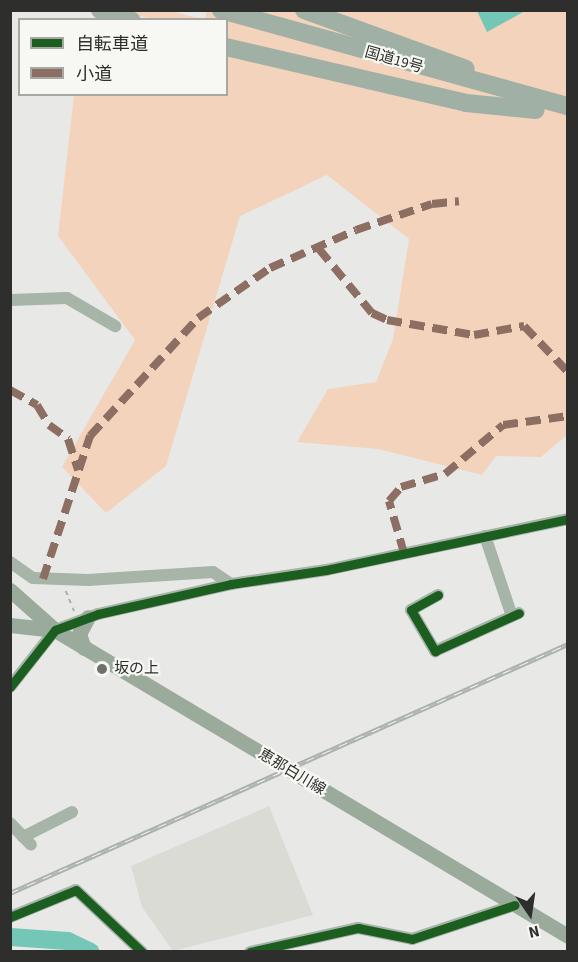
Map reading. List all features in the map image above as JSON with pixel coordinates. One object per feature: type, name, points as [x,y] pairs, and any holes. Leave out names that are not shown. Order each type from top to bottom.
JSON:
[{"type":"highway","points":[[100,10],[125,18]]},
{"type":"highway","name":"国道19号","points":[[221,10],[567,106]]},
{"type":"highway","name":"国道19号","points":[[242,10],[484,81],[567,98]]},
{"type":"highway","points":[[304,10],[472,72],[567,98]]},
{"type":"highway","points":[[228,47],[466,103],[567,114]]},
{"type":"main road","points":[[13,576],[55,630]]},
{"type":"main road","points":[[81,615],[79,634],[84,648]]},
{"type":"main road","name":"恵那白川線","points":[[10,625],[55,630],[567,936]]},
{"type":"street","points":[[10,300],[67,298],[115,326]]},
{"type":"street","points":[[10,687],[55,630],[81,615],[231,584],[327,570],[567,519]]},
{"type":"street","points":[[438,595],[411,610],[435,651],[516,614],[485,536]]},
{"type":"street","points":[[13,576],[88,580],[213,572],[231,584]]},
{"type":"street","points":[[10,823],[27,841],[72,812]]},
{"type":"street","points":[[10,917],[76,890],[142,951]]},
{"type":"street","points":[[250,951],[358,927],[412,939],[514,905]]},
{"type":"path","points":[[66,590],[81,615]]},
{"type":"shaded area","points":[[121,11],[171,11],[197,18],[147,18]]},
{"type":"shaded area","points":[[207,11],[567,11],[567,435],[541,457],[496,456],[482,475],[378,449],[297,442],[328,389],[376,382],[393,339],[409,239],[327,175],[240,216],[166,466],[106,513],[62,467],[135,340],[58,236],[74,96],[228,96],[228,18],[205,18]]},
{"type":"shaded area","points":[[477,11],[525,11],[487,32]]},
{"type":"shaded area","points":[[269,806],[313,915],[173,951],[142,907],[131,866]]},
{"type":"waterway","points":[[10,937],[68,941],[91,952]]},
{"type":"railway","points":[[10,893],[568,644]]},
{"type":"marked path","points":[[43,579],[90,436],[198,318],[270,268],[356,230],[432,204],[459,201]]},
{"type":"marked path","points":[[319,249],[372,313],[387,320],[474,335],[524,326],[568,372]]},
{"type":"marked path","points":[[10,390],[37,405],[49,425],[68,439],[78,470]]},
{"type":"marked path","points":[[404,553],[389,501],[401,487],[445,474],[503,425],[568,416]]},
{"type":"cycle path","points":[[10,687],[55,630],[98,614],[231,584],[326,570],[568,519]]},
{"type":"cycle path","points":[[438,595],[411,610],[435,651],[519,613]]},
{"type":"cycle path","points":[[10,917],[76,890],[142,952]]},
{"type":"cycle path","points":[[250,952],[358,928],[412,939],[515,905]]},
{"type":"place","name":"坂の上","points":[[102,669]]}]
